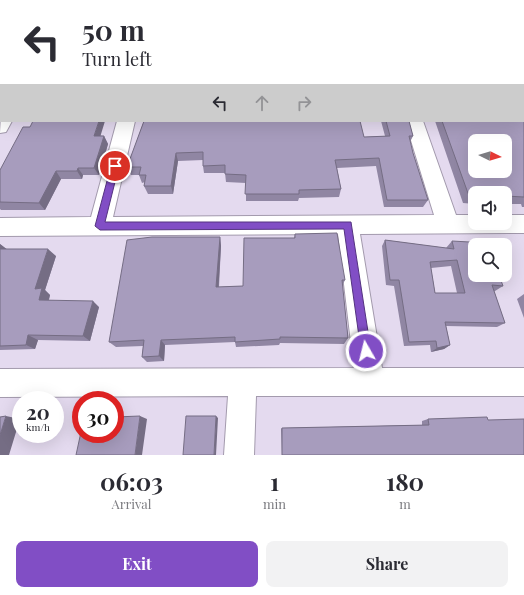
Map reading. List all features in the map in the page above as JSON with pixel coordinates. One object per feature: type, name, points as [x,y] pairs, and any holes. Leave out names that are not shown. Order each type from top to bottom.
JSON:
[{"type":"street","points":[[100,226],[126,122]]},
{"type":"street","points":[[414,122],[448,224]]},
{"type":"street","points":[[0,227],[524,224]]},
{"type":"street","points":[[348,225],[370,382]]},
{"type":"street","points":[[239,455],[243,382]]},
{"type":"street","points":[[0,383],[524,382]]},
{"type":"building","points":[[32,122],[99,122],[94,136],[104,136],[94,168],[78,168],[77,171],[56,171],[39,203],[0,202],[0,170],[23,127],[30,127]]},
{"type":"building","points":[[144,122],[360,122],[364,137],[390,136],[386,122],[409,122],[413,136],[409,136],[413,153],[428,200],[387,200],[379,158],[335,160],[341,189],[299,190],[299,194],[245,194],[246,175],[225,174],[225,165],[203,166],[203,152],[176,153],[171,186],[144,186],[146,175],[139,175],[141,167],[127,167]]},
{"type":"building","points":[[442,122],[524,122],[524,197],[512,196],[512,186],[468,186],[468,193]]},
{"type":"building","points":[[337,233],[345,280],[342,280],[348,338],[280,337],[280,339],[235,342],[235,337],[161,340],[159,356],[142,357],[144,340],[109,342],[127,240],[152,237],[220,237],[216,287],[243,286],[244,238],[295,238],[295,234]]},
{"type":"building","points":[[385,240],[454,249],[452,241],[468,242],[468,282],[502,282],[503,286],[492,285],[505,323],[445,322],[450,345],[437,348],[436,341],[409,342],[399,280],[390,280]],"holes":[[[457,260],[465,293],[435,293],[430,262]]]},
{"type":"building","points":[[0,249],[48,249],[35,289],[42,288],[39,300],[93,301],[83,336],[28,335],[26,345],[0,346]]},
{"type":"building","points":[[6,416],[0,435],[0,417]]},
{"type":"building","points":[[140,416],[135,455],[76,455],[79,443],[124,443],[124,417]]},
{"type":"building","points":[[186,416],[216,416],[214,455],[183,455]]},
{"type":"building","points":[[487,417],[488,420],[524,419],[524,455],[282,455],[282,428],[429,425],[428,419]]},
{"type":"route","points":[[115,166],[100,226],[348,225],[366,351]]}]
